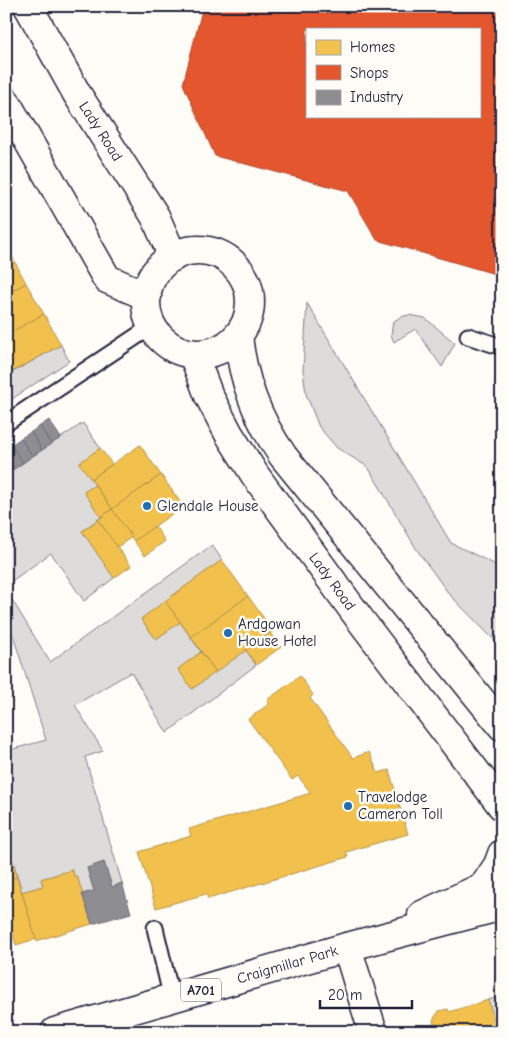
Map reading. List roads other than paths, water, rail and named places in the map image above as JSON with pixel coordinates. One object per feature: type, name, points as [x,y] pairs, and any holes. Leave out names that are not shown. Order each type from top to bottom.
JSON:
[{"type":"street","name":"Lady Road","points":[[28,6],[77,94],[155,216],[173,257]]},
{"type":"street","points":[[6,102],[107,279],[147,296]]},
{"type":"street","points":[[195,250],[206,251],[228,259],[244,276],[250,300],[248,319],[238,336],[231,343],[213,352],[193,354],[169,345],[152,326],[147,311],[147,296],[152,277],[164,262],[195,250]]},
{"type":"street","points":[[238,336],[241,366],[251,399],[264,426],[283,456],[502,726]]},
{"type":"street","name":"Lady Road","points":[[193,354],[217,412],[256,475],[358,618],[499,800]]},
{"type":"street","points":[[493,882],[502,854]]},
{"type":"street","name":"Craigmillar Park","points":[[347,947],[493,882]]},
{"type":"street","name":"Craigmillar Park","points":[[55,1032],[347,947],[502,906]]},
{"type":"street","points":[[347,947],[373,1032]]},
{"type":"lane","points":[[6,423],[152,326]]},
{"type":"lane","points":[[468,336],[502,347]]},
{"type":"lane","points":[[155,928],[172,999]]},
{"type":"place","name":"Glendale House","points":[[147,506]]},
{"type":"place","name":"Ardgowan House Hotel","points":[[228,633]]},
{"type":"place","name":"Travelodge Cameron Toll","points":[[348,806]]}]
